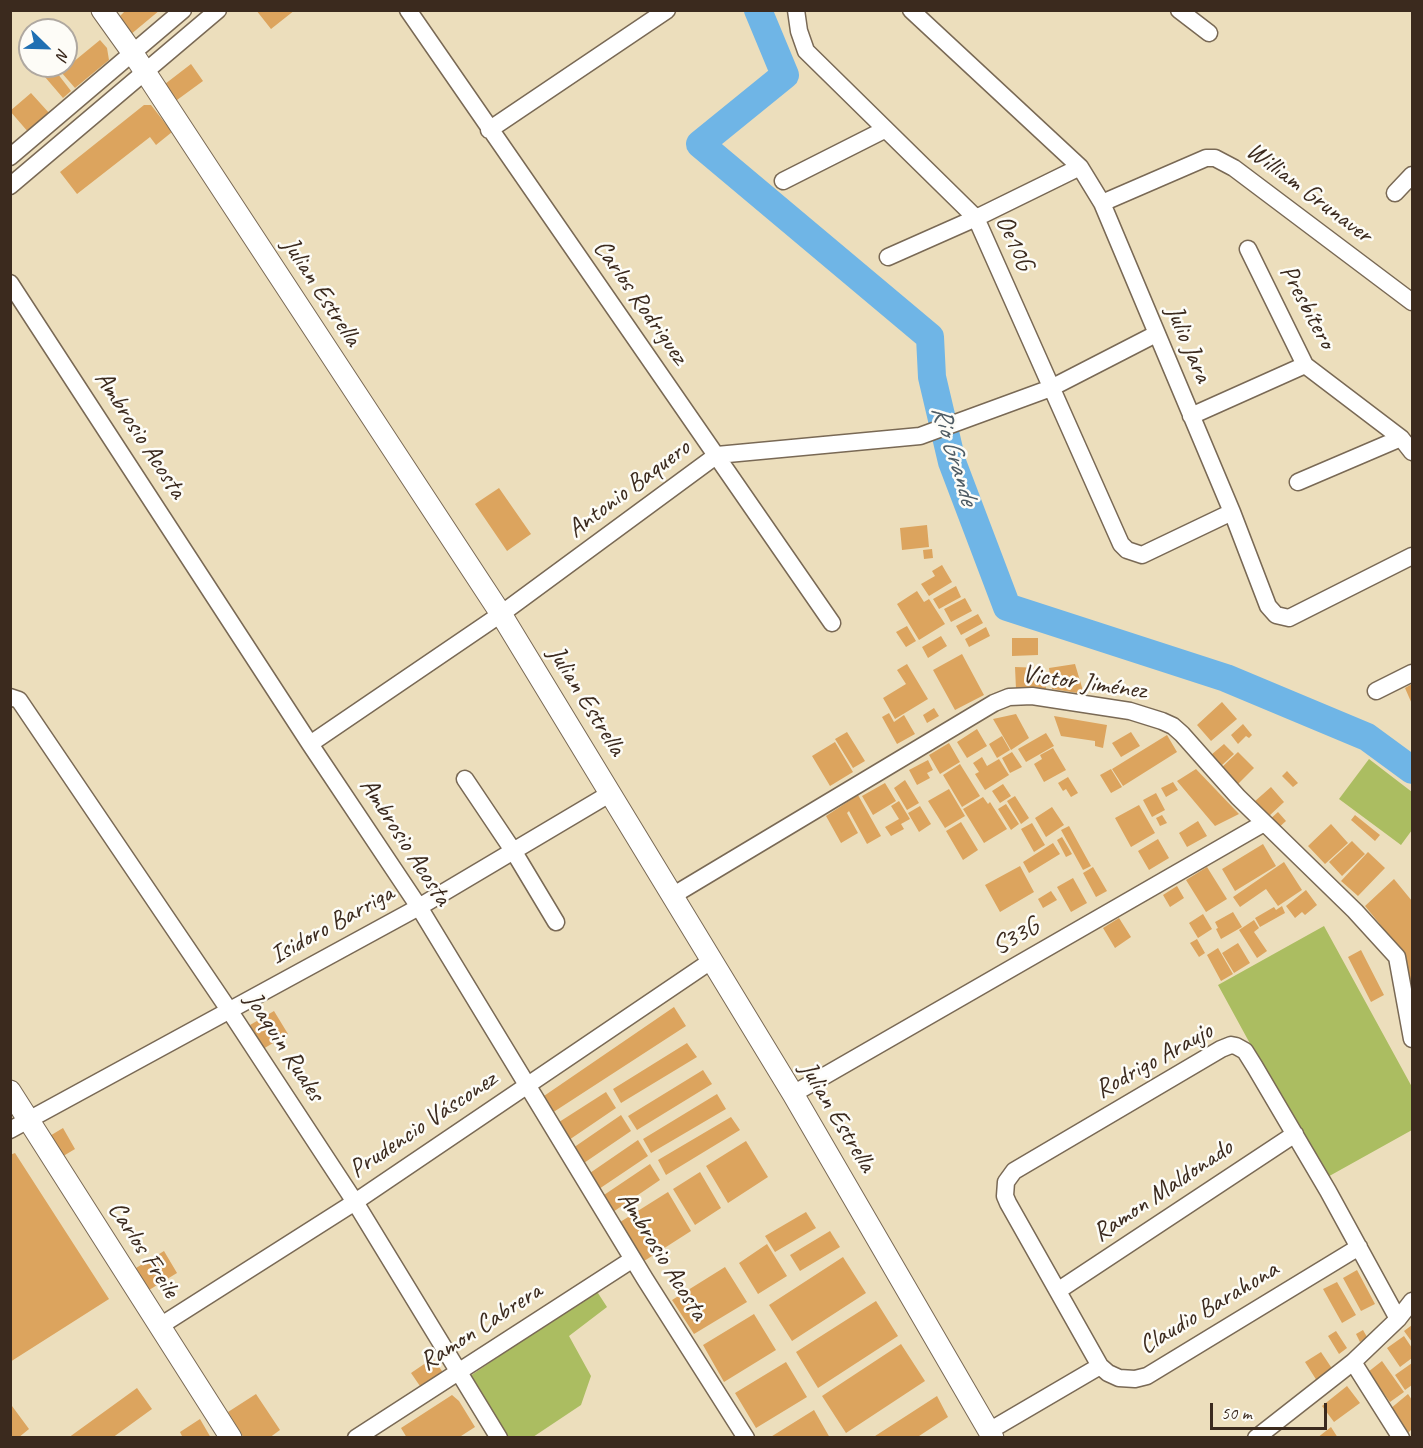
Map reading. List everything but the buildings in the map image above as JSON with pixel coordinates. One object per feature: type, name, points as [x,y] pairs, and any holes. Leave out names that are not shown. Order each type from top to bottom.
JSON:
[{"type":"street","name":"Julian Estrella","points":[[102,10],[132,52],[501,614],[793,1094],[991,1434]]},
{"type":"street","points":[[10,157],[183,10]]},
{"type":"street","points":[[10,186],[218,10]]},
{"type":"street","name":"Carlos Rodriguez","points":[[408,10],[832,623]]},
{"type":"street","points":[[489,130],[667,10]]},
{"type":"street","name":"Oe10G","points":[[796,10],[799,31],[806,51],[976,218],[1121,544],[1126,550],[1142,555],[1232,512]]},
{"type":"street","name":"Julio Jara","points":[[911,10],[1080,167],[1102,203],[1232,512],[1268,606],[1276,615],[1289,618],[1413,556]]},
{"type":"street","points":[[1179,10],[1209,33]]},
{"type":"street","points":[[783,181],[884,130]]},
{"type":"street","name":"William Grunaver","points":[[1102,203],[1206,158],[1215,158],[1234,168],[1413,302]]},
{"type":"street","points":[[888,257],[976,218],[1080,167]]},
{"type":"street","points":[[1395,194],[1413,175]]},
{"type":"street","name":"Presbítero","points":[[1248,249],[1305,365],[1401,438],[1413,452]]},
{"type":"street","name":"Ambrosio Acosta","points":[[10,283],[310,744],[419,907],[739,1435]]},
{"type":"street","name":"Antonio Baquero","points":[[310,744],[501,614],[717,455],[920,436],[1051,388],[1156,334]]},
{"type":"street","points":[[1191,416],[1305,365]]},
{"type":"street","points":[[1298,482],[1401,438]]},
{"type":"street","points":[[1376,691],[1413,673]]},
{"type":"street","name":"Joaquin Ruales","points":[[10,696],[19,700],[229,1010],[355,1202],[499,1437]]},
{"type":"street","name":"Victor Jiménez","points":[[672,896],[994,703],[1009,697],[1032,696],[1130,711],[1162,721],[1182,734],[1264,823],[1355,911],[1397,957],[1413,1039]]},
{"type":"street","points":[[465,779],[514,852],[556,922]]},
{"type":"street","name":"Isidoro Barriga","points":[[20,1125],[419,907],[611,793]]},
{"type":"street","name":"S33G","points":[[793,1094],[1264,823]]},
{"type":"street","name":"Prudencio Vásconez","points":[[160,1326],[355,1202],[711,961]]},
{"type":"street","name":"Rodrigo Araujo","points":[[1100,1366],[1005,1196],[1006,1182],[1014,1171],[1211,1054],[1231,1045],[1245,1051],[1295,1134],[1398,1319]]},
{"type":"street","name":"Carlos Freile","points":[[10,1091],[20,1125],[160,1326],[231,1437]]},
{"type":"street","name":"Ramon Maldonado","points":[[1059,1290],[1295,1134]]},
{"type":"street","name":"Claudio Barahona","points":[[1100,1366],[1119,1378],[1135,1379],[1147,1376],[1359,1247]]},
{"type":"street","name":"Ramon Cabrera","points":[[356,1437],[459,1373],[633,1259]]},
{"type":"street","points":[[1256,1437],[1353,1362],[1398,1319],[1413,1301]]},
{"type":"street","points":[[1353,1362],[1401,1437]]},
{"type":"street","points":[[991,1434],[1100,1366]]},
{"type":"green space","points":[[1369,759],[1412,792],[1412,830],[1401,845],[1339,799]]},
{"type":"green space","points":[[1324,926],[1412,1087],[1412,1130],[1324,1179],[1218,985]]},
{"type":"green space","points":[[596,1290],[607,1307],[569,1336],[591,1376],[581,1405],[533,1437],[490,1437],[457,1385]]},
{"type":"waterway","name":"Rio Grande","points":[[758,10],[785,75],[700,144],[930,337],[932,377],[952,462],[1007,607],[1226,678],[1367,737],[1412,770]]}]
